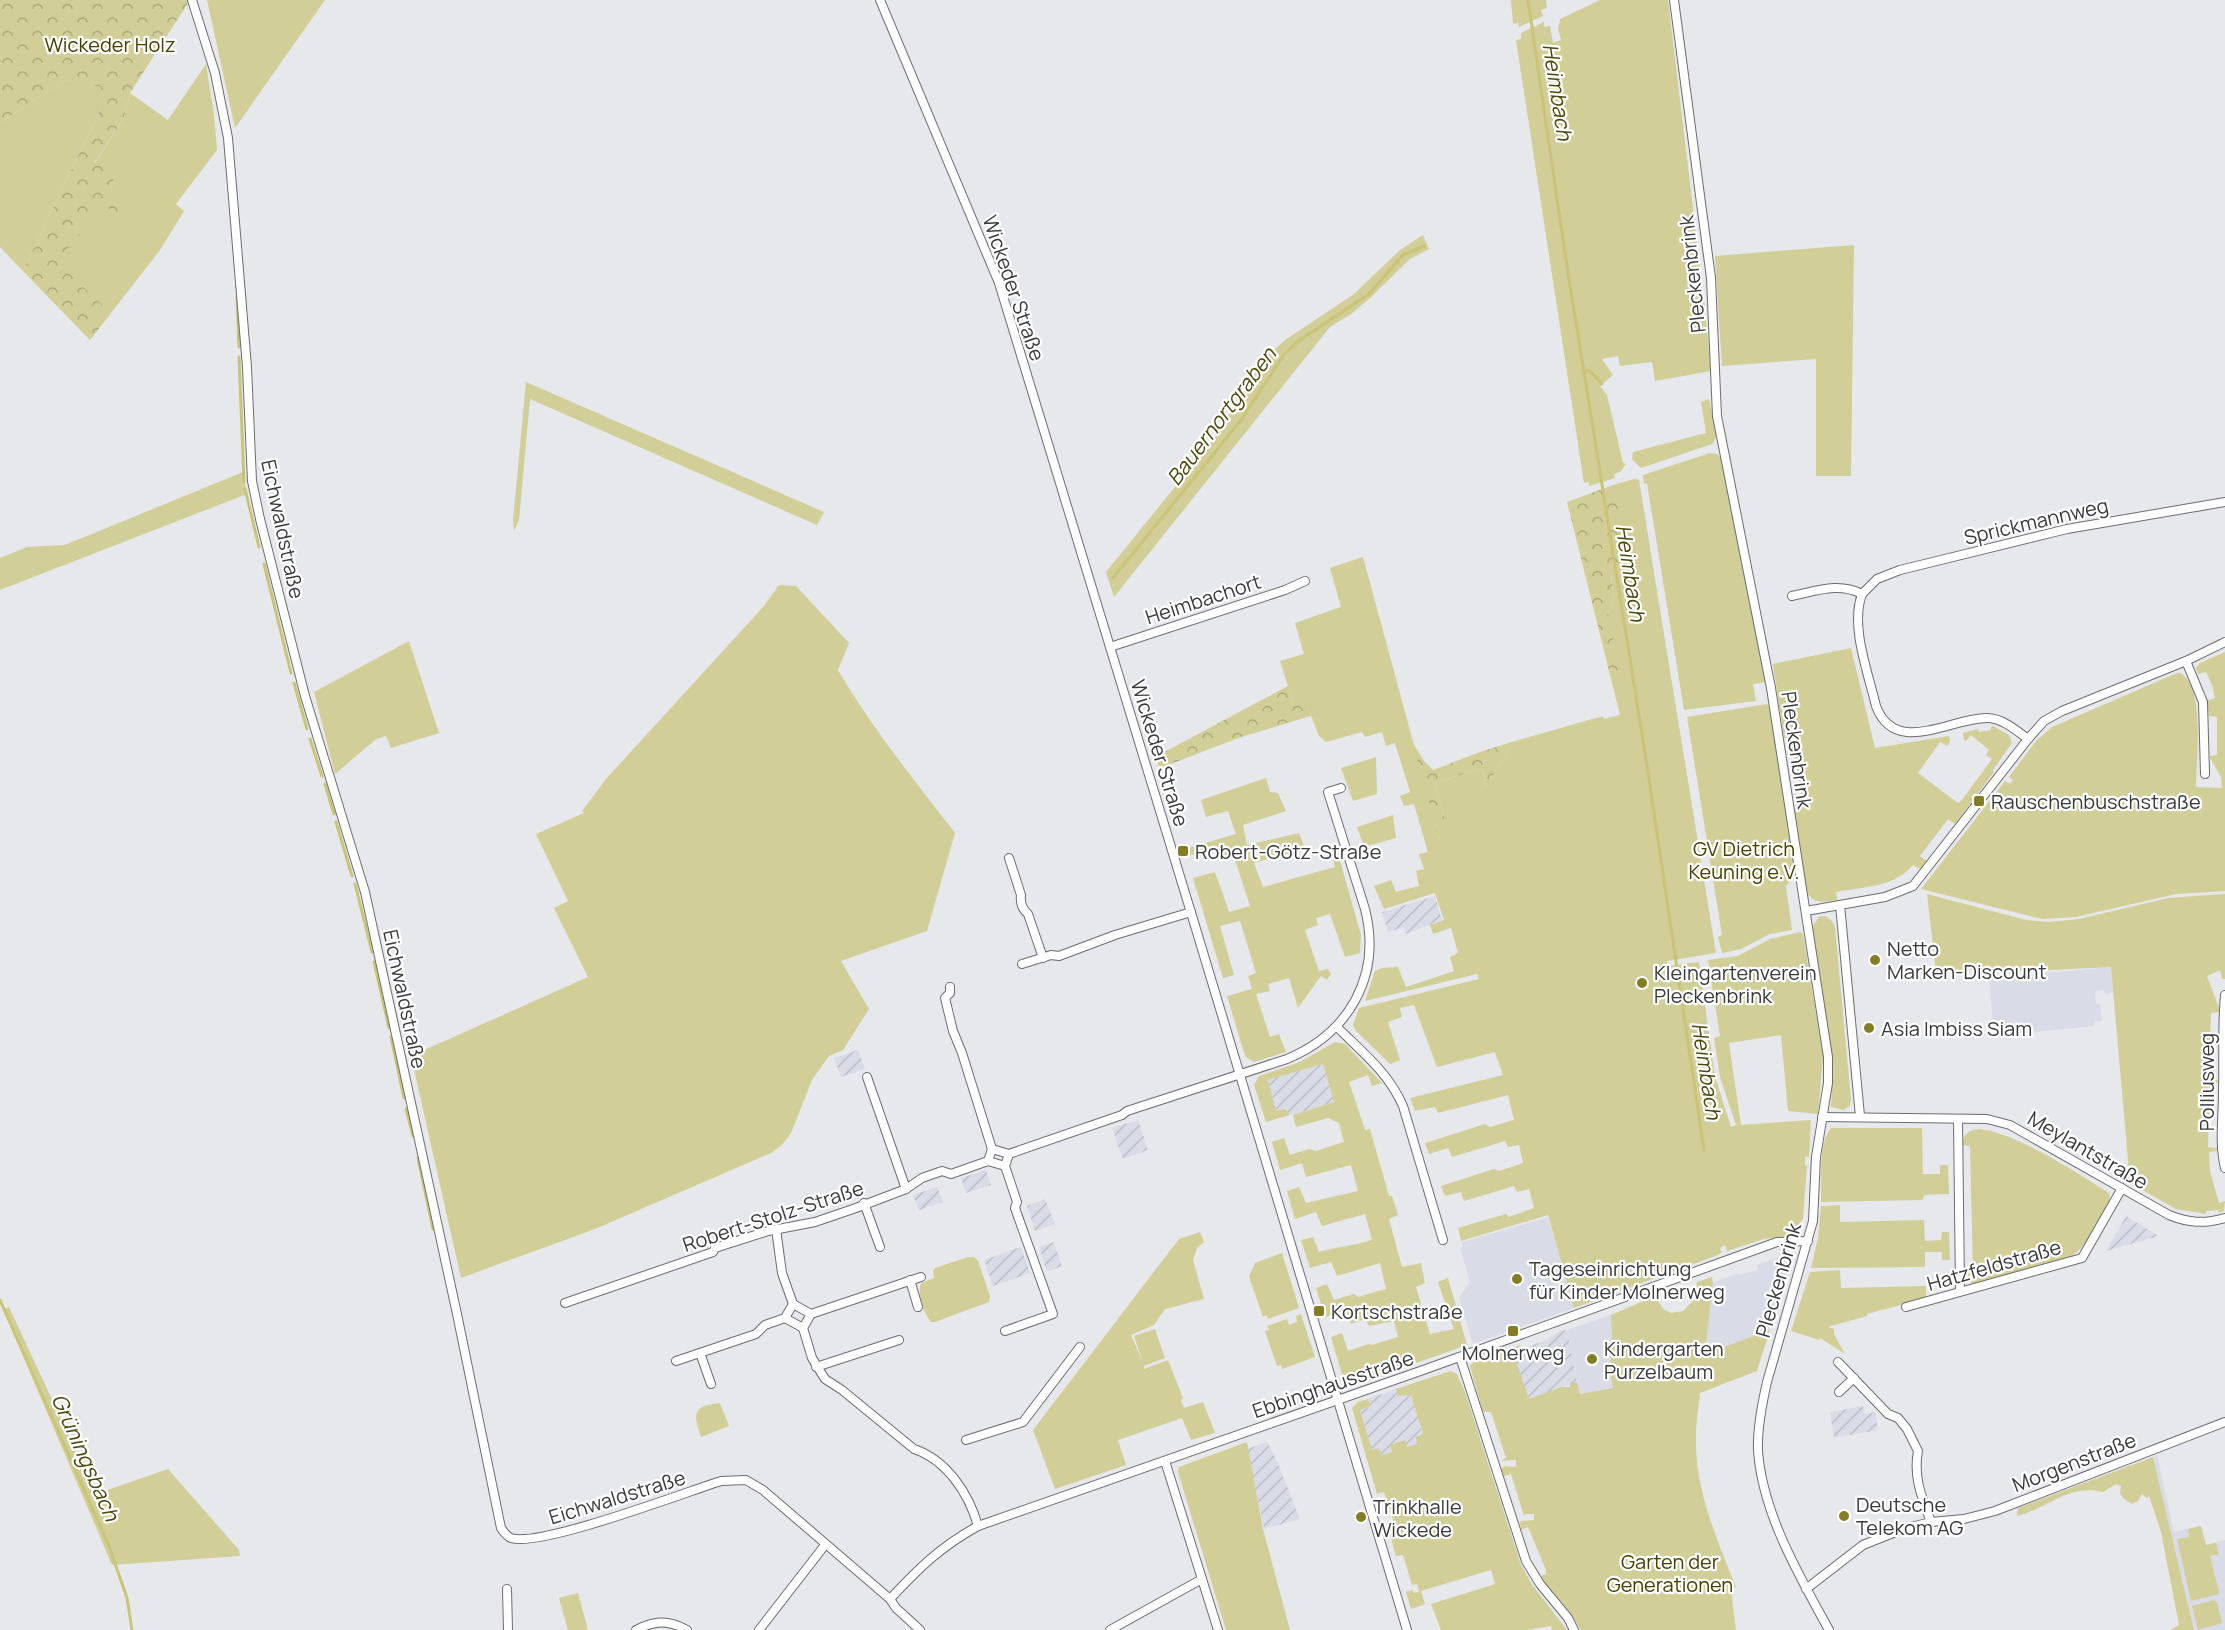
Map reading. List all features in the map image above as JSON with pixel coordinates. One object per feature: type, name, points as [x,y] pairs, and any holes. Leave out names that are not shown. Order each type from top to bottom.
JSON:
[{"type":"street","name":"Eichwaldstraße","points":[[192,0],[215,73],[228,138],[248,367],[250,452],[254,490],[305,696],[365,892],[501,1528],[506,1535],[518,1539],[558,1534],[722,1481],[746,1480],[757,1485],[890,1599],[896,1608],[920,1630]]},
{"type":"street","name":"Wickeder Straße","points":[[880,0],[999,283],[1407,1630]]},
{"type":"street","name":"Pleckenbrink","points":[[1674,0],[1712,278],[1717,416],[1772,695],[1828,1057],[1828,1083],[1816,1157],[1813,1221],[1762,1401],[1758,1449],[1765,1492],[1774,1517],[1806,1589],[1829,1630]]},
{"type":"street","name":"Sprickmannweg","points":[[1862,594],[1877,579],[1900,570],[2067,529],[2225,502]]},
{"type":"street","name":"Heimbachort","points":[[1110,647],[1286,590],[1305,581]]},
{"type":"street","points":[[1792,596],[1832,587],[1851,589],[1862,594],[1857,605],[1858,632],[1876,706],[1879,715],[1887,724],[1899,731],[1915,732],[1980,719],[1995,719],[2028,739]]},
{"type":"street","points":[[1806,910],[1887,896],[1914,885],[2043,721],[2225,642]]},
{"type":"street","points":[[2186,660],[2203,702],[2205,774]]},
{"type":"street","points":[[992,1149],[1009,1154],[1122,1115],[1127,1111],[1304,1052],[1337,1027],[1356,1001],[1362,986],[1370,949],[1369,926],[1365,909],[1328,792],[1341,788]]},
{"type":"street","points":[[1009,858],[1021,894],[1020,901],[1024,911],[1028,914],[1043,958]]},
{"type":"street","points":[[1840,905],[1860,1116]]},
{"type":"street","points":[[1022,964],[1051,955],[1059,956],[1115,935],[1191,912]]},
{"type":"street","points":[[950,987],[951,993],[945,998],[953,1031],[992,1149],[988,1161],[1005,1166]]},
{"type":"street","name":"Polliusweg","points":[[2225,995],[2222,1158],[2225,1168]]},
{"type":"street","points":[[1337,1027],[1383,1072],[1396,1091],[1403,1106],[1443,1240]]},
{"type":"street","points":[[867,1077],[906,1189]]},
{"type":"street","name":"Meylantstraße","points":[[1822,1117],[1987,1119],[2010,1125],[2185,1221],[2198,1223],[2225,1218]]},
{"type":"street","points":[[1958,1119],[1960,1292]]},
{"type":"street","points":[[1005,1331],[1053,1314],[1015,1208],[1017,1202],[1005,1166],[1009,1154]]},
{"type":"street","name":"Robert-Stolz-Straße","points":[[565,1303],[713,1252],[715,1248],[776,1229],[814,1222],[856,1208],[864,1203],[906,1189],[932,1174],[942,1171],[951,1173],[988,1161]]},
{"type":"street","name":"Hatzfeldstraße","points":[[1906,1307],[2082,1258],[2122,1188]]},
{"type":"street","points":[[864,1203],[880,1247]]},
{"type":"street","points":[[776,1229],[782,1273],[793,1304],[810,1314]]},
{"type":"street","name":"Ebbinghausstraße","points":[[890,1599],[927,1560],[952,1540],[978,1526],[1460,1357],[1777,1242],[1808,1241]]},
{"type":"street","points":[[803,1328],[810,1314],[921,1277]]},
{"type":"street","points":[[910,1280],[918,1307]]},
{"type":"street","points":[[676,1361],[756,1334],[765,1325],[785,1318],[793,1304]]},
{"type":"street","points":[[785,1318],[803,1328],[816,1367],[825,1379],[842,1390],[914,1449],[922,1452],[946,1470],[966,1496],[978,1526]]},
{"type":"street","points":[[816,1367],[899,1340]]},
{"type":"street","points":[[966,1440],[1023,1422],[1080,1347]]},
{"type":"street","points":[[700,1353],[711,1384]]},
{"type":"street","points":[[1460,1357],[1526,1561],[1540,1584],[1575,1630]]},
{"type":"street","points":[[1838,1362],[1888,1414],[1898,1418],[1911,1436],[1918,1451],[1916,1463],[1920,1492],[1931,1522]]},
{"type":"street","points":[[1839,1392],[1854,1378]]},
{"type":"street","name":"Morgenstraße","points":[[1806,1589],[1863,1545],[1903,1529],[1989,1513],[2225,1422]]},
{"type":"street","points":[[1165,1461],[1218,1630]]},
{"type":"street","points":[[759,1630],[825,1545]]},
{"type":"street","points":[[1110,1630],[1202,1579]]},
{"type":"street","points":[[507,1589],[508,1630]]},
{"type":"street","points":[[636,1630],[665,1621],[687,1630]]},
{"type":"shaded area","points":[[1435,896],[1442,920],[1406,934],[1404,927],[1388,932],[1382,912]]},
{"type":"shaded area","points":[[2111,967],[2113,992],[2105,994],[2104,990],[2095,991],[2096,1004],[2100,1004],[2102,1021],[2094,1021],[2094,1026],[1994,1036],[1989,978]]},
{"type":"shaded area","points":[[858,1050],[865,1069],[841,1077],[834,1058]]},
{"type":"shaded area","points":[[1323,1064],[1334,1102],[1293,1115],[1284,1109],[1276,1112],[1268,1080]]},
{"type":"shaded area","points":[[1138,1120],[1148,1150],[1123,1159],[1112,1128]]},
{"type":"shaded area","points":[[986,1170],[991,1185],[966,1193],[961,1178]]},
{"type":"shaded area","points":[[937,1187],[943,1202],[919,1210],[913,1195]]},
{"type":"shaded area","points":[[1045,1199],[1055,1224],[1035,1231],[1027,1206]]},
{"type":"shaded area","points":[[2126,1216],[2159,1236],[2106,1251]]},
{"type":"shaded area","name":"Tageseinrichtung für Kinder Molnerweg","points":[[1548,1217],[1574,1308],[1473,1344],[1459,1297],[1470,1282],[1460,1248],[1463,1247],[1462,1242]]},
{"type":"shaded area","points":[[1054,1242],[1062,1266],[1047,1272],[1039,1247]]},
{"type":"shaded area","points":[[1021,1247],[1030,1273],[993,1286],[984,1260]]},
{"type":"shaded area","points":[[1779,1257],[1789,1268],[1770,1330],[1705,1354],[1713,1283],[1738,1273],[1739,1275],[1758,1270],[1757,1265]]},
{"type":"shaded area","name":"Kindergarten Purzelbaum","points":[[1611,1315],[1613,1354],[1609,1364],[1613,1388],[1580,1394],[1567,1330]]},
{"type":"shaded area","points":[[1567,1330],[1577,1382],[1529,1399],[1513,1352]]},
{"type":"shaded area","points":[[1396,1389],[1399,1396],[1411,1395],[1423,1435],[1418,1444],[1381,1455],[1372,1450],[1360,1410],[1371,1406],[1368,1399]]},
{"type":"shaded area","points":[[1863,1406],[1865,1414],[1875,1412],[1878,1430],[1834,1438],[1830,1412]]},
{"type":"shaded area","points":[[1267,1442],[1300,1519],[1264,1529],[1247,1449]]},
{"type":"shaded area","points":[[2157,1455],[2174,1532],[2201,1526],[2206,1545],[2225,1540],[2225,1630],[2194,1630],[2153,1457]]},
{"type":"green space","name":"Wickeder Holz","points":[[0,0],[190,0],[130,93],[124,118],[95,162],[114,176],[111,191],[127,203],[119,216],[104,205],[57,262],[111,313],[90,340],[23,271],[101,108],[101,87],[65,80],[0,123]]},
{"type":"green space","points":[[207,0],[325,0],[235,128]]},
{"type":"green space","points":[[1511,0],[1546,0],[1547,8],[1541,10],[1543,16],[1519,27],[1518,23],[1513,24]]},
{"type":"green space","points":[[1600,0],[1668,0],[1711,371],[1655,381],[1652,362],[1620,366],[1618,356],[1602,359],[1613,375],[1600,386],[1607,395],[1623,463],[1626,464],[1620,472],[1614,474],[1615,478],[1589,486],[1589,482],[1584,483],[1516,40],[1521,39],[1521,33],[1544,22],[1544,27],[1550,26],[1553,43],[1561,40],[1558,29],[1560,19]]},
{"type":"green space","points":[[206,64],[217,150],[176,204],[184,211],[160,250],[111,313],[56,262],[104,204],[126,203],[111,191],[114,176],[95,163],[124,118],[130,93],[168,120]]},
{"type":"green space","points":[[65,80],[101,86],[101,108],[23,271],[0,247],[0,123]]},
{"type":"green space","points":[[1423,235],[1429,249],[1410,259],[1370,298],[1351,314],[1330,327],[1114,597],[1106,572],[1213,440],[1265,358],[1285,340],[1354,294],[1400,250]]},
{"type":"green space","points":[[1854,245],[1851,476],[1816,476],[1816,359],[1722,366],[1715,256]]},
{"type":"green space","points":[[526,382],[824,512],[817,525],[530,399],[519,520],[514,531],[513,520]]},
{"type":"green space","points":[[1709,399],[1717,435],[1712,444],[1641,468],[1632,459],[1633,452],[1706,433],[1701,402]]},
{"type":"green space","points":[[1710,453],[1717,454],[1723,460],[1767,682],[1753,684],[1756,701],[1684,710],[1647,483],[1644,484],[1643,475]]},
{"type":"green space","points":[[243,472],[247,494],[0,590],[0,558],[27,547],[65,545]]},
{"type":"green space","points":[[1634,479],[1639,480],[1716,953],[1667,961],[1667,966],[1699,962],[1715,1077],[1731,1127],[1736,1125],[1720,1077],[1714,1038],[1720,1036],[1708,960],[1738,956],[1770,939],[1800,932],[1803,934],[1823,1056],[1818,1114],[1788,1111],[1781,1035],[1729,1043],[1741,1125],[1811,1120],[1809,1157],[1805,1157],[1807,1166],[1803,1218],[1795,1232],[1788,1236],[1764,1239],[1727,1251],[1725,1245],[1720,1248],[1722,1252],[1718,1255],[1574,1308],[1548,1215],[1461,1241],[1458,1228],[1506,1214],[1509,1217],[1534,1208],[1529,1189],[1517,1192],[1514,1186],[1464,1201],[1461,1192],[1445,1196],[1441,1186],[1494,1169],[1499,1171],[1523,1163],[1519,1145],[1508,1147],[1505,1141],[1452,1157],[1448,1148],[1429,1154],[1425,1143],[1485,1124],[1490,1127],[1514,1120],[1508,1095],[1438,1113],[1435,1107],[1415,1111],[1410,1098],[1503,1075],[1495,1052],[1437,1067],[1414,1005],[1400,1008],[1402,1017],[1388,1022],[1400,1060],[1390,1064],[1356,1031],[1353,1025],[1359,1008],[1479,979],[1477,974],[1365,1001],[1375,971],[1398,967],[1406,987],[1454,971],[1450,957],[1458,953],[1451,928],[1433,934],[1430,925],[1444,920],[1435,893],[1384,909],[1374,886],[1391,880],[1396,892],[1419,886],[1416,871],[1424,869],[1419,854],[1428,852],[1414,804],[1404,806],[1400,796],[1410,792],[1395,743],[1386,746],[1382,732],[1365,737],[1362,732],[1326,742],[1319,736],[1307,705],[1294,705],[1280,661],[1304,654],[1295,623],[1341,607],[1330,568],[1363,557],[1440,841],[1444,817],[1435,783],[1482,768],[1486,786],[1515,741],[1603,716],[1604,719],[1620,715],[1611,679],[1617,671],[1608,612],[1614,602],[1611,574],[1616,484]]},
{"type":"green space","points":[[1616,484],[1625,539],[1621,567],[1611,575],[1614,602],[1608,612],[1618,671],[1611,679],[1567,502]]},
{"type":"green space","points":[[779,585],[796,586],[849,643],[838,670],[879,733],[955,833],[927,931],[841,961],[869,1009],[843,1050],[829,1056],[812,1080],[791,1133],[782,1145],[771,1153],[595,1229],[461,1278],[411,1056],[588,977],[554,908],[568,901],[536,834],[584,813],[582,811],[606,779],[764,606]]},
{"type":"green space","points":[[409,641],[439,733],[391,748],[386,736],[375,740],[335,774],[314,692]]},
{"type":"green space","points":[[1851,648],[1875,748],[1949,736],[1950,742],[1947,746],[1940,742],[1918,773],[1958,803],[1992,759],[1986,755],[1989,750],[1971,735],[1966,741],[1964,740],[1963,733],[1978,729],[1979,732],[1991,730],[1993,726],[2009,735],[2012,743],[1993,770],[1994,772],[1955,824],[1948,819],[1920,856],[1927,861],[1920,869],[1913,865],[1906,872],[1888,882],[1836,892],[1837,900],[1819,902],[1812,899],[1806,891],[1794,808],[1803,807],[1792,738],[1784,738],[1773,664]]},
{"type":"green space","points":[[2225,652],[2225,891],[2176,894],[2076,917],[2042,919],[1921,889],[2005,781],[2010,784],[2013,780],[2009,777],[2036,741],[2052,727],[2177,673],[2188,681],[2196,708],[2198,743],[2196,787],[2222,788],[2221,777],[2209,756],[2217,755],[2217,717],[2209,716],[2207,701],[2215,698],[2206,672],[2198,674],[2196,668],[2200,663]]},
{"type":"green space","points":[[1288,686],[1294,705],[1307,704],[1311,716],[1241,737],[1160,768],[1155,757]]},
{"type":"green space","name":"GV Dietrich Keuning e.V.","points":[[1767,704],[1772,709],[1796,875],[1786,886],[1792,930],[1770,934],[1741,949],[1722,953],[1718,937],[1722,935],[1687,717]]},
{"type":"green space","points":[[1411,740],[1424,761],[1433,770],[1515,741],[1486,786],[1482,768],[1435,783],[1444,817],[1441,844]]},
{"type":"green space","points":[[1376,757],[1377,794],[1353,801],[1341,768]]},
{"type":"green space","points":[[1266,778],[1270,792],[1278,793],[1286,811],[1243,825],[1247,845],[1299,833],[1305,849],[1254,863],[1263,887],[1335,867],[1331,851],[1337,850],[1361,935],[1360,953],[1345,957],[1330,914],[1316,918],[1318,925],[1305,930],[1319,971],[1328,969],[1331,974],[1327,980],[1321,976],[1298,1008],[1289,978],[1268,984],[1270,991],[1256,994],[1270,1037],[1279,1034],[1286,1052],[1254,1062],[1245,1056],[1227,996],[1252,989],[1248,976],[1256,973],[1240,921],[1220,926],[1234,975],[1223,978],[1193,878],[1215,872],[1229,912],[1250,906],[1233,854],[1219,857],[1215,848],[1187,856],[1185,849],[1236,834],[1228,811],[1206,817],[1201,800]]},
{"type":"green space","points":[[1393,815],[1396,838],[1364,847],[1357,827]]},
{"type":"green space","points":[[1927,894],[2026,920],[2049,922],[2079,919],[2168,898],[2225,894],[2225,979],[2222,979],[2220,970],[2207,976],[2219,1008],[2219,1012],[2211,1013],[2209,1079],[2218,1080],[2218,1083],[2210,1083],[2208,1147],[2217,1148],[2217,1151],[2209,1152],[2210,1171],[2219,1203],[2225,1201],[2224,1211],[2219,1213],[2218,1210],[2206,1211],[2206,1214],[2176,1209],[2130,1183],[2111,967],[1989,973],[1980,969],[1936,972]]},
{"type":"green space","points":[[1825,916],[1832,921],[1835,927],[1851,1100],[1850,1106],[1843,1110],[1831,1107],[1833,1062],[1812,927],[1819,917]]},
{"type":"green space","points":[[1335,1042],[1345,1044],[1382,1083],[1372,1086],[1368,1075],[1349,1082],[1365,1130],[1370,1129],[1389,1196],[1392,1196],[1398,1215],[1389,1219],[1402,1267],[1421,1263],[1425,1283],[1416,1287],[1430,1334],[1454,1329],[1438,1282],[1448,1278],[1467,1345],[1354,1385],[1344,1381],[1331,1337],[1342,1333],[1348,1351],[1372,1345],[1398,1337],[1394,1321],[1369,1326],[1365,1319],[1351,1324],[1346,1310],[1325,1317],[1316,1288],[1327,1284],[1334,1300],[1354,1294],[1358,1297],[1386,1289],[1380,1263],[1337,1276],[1331,1262],[1310,1268],[1301,1240],[1313,1237],[1319,1252],[1372,1240],[1365,1214],[1322,1226],[1316,1212],[1295,1219],[1287,1191],[1299,1187],[1306,1203],[1358,1191],[1351,1165],[1306,1177],[1302,1163],[1280,1170],[1272,1142],[1284,1138],[1290,1155],[1309,1149],[1316,1151],[1344,1142],[1339,1123],[1328,1118],[1296,1127],[1293,1115],[1334,1102],[1323,1064],[1268,1080],[1276,1111],[1285,1109],[1290,1115],[1266,1122],[1254,1085],[1259,1076],[1300,1062]]},
{"type":"green space","points":[[1831,1128],[1922,1128],[1923,1174],[1940,1174],[1940,1165],[1948,1165],[1949,1194],[1924,1195],[1923,1200],[1821,1202],[1822,1152]]},
{"type":"green space","points":[[1979,1129],[1994,1132],[2028,1145],[2109,1193],[2110,1200],[2097,1224],[2076,1253],[2069,1258],[1975,1284],[1971,1283],[1965,1271],[1973,1271],[1970,1146],[1962,1145],[1967,1134]]},
{"type":"green space","points":[[1840,1205],[1840,1222],[1924,1220],[1925,1241],[1941,1240],[1942,1232],[1949,1232],[1950,1260],[1942,1260],[1942,1252],[1925,1252],[1925,1267],[1811,1268],[1818,1238],[1821,1206]]},
{"type":"green space","points":[[1200,1232],[1204,1242],[1197,1248],[1193,1260],[1204,1299],[1165,1309],[1154,1325],[1131,1335],[1143,1363],[1134,1336],[1155,1329],[1165,1358],[1144,1366],[1144,1369],[1168,1360],[1183,1398],[1181,1401],[1184,1408],[1203,1402],[1215,1433],[1191,1440],[1182,1418],[1118,1440],[1126,1465],[1055,1489],[1033,1430],[1179,1239]]},
{"type":"green space","points":[[1282,1253],[1299,1308],[1268,1319],[1267,1315],[1263,1317],[1249,1277],[1255,1263]]},
{"type":"green space","points":[[974,1257],[978,1261],[990,1296],[989,1302],[931,1322],[922,1304],[921,1283],[934,1278],[935,1268]]},
{"type":"green space","points":[[1840,1270],[1841,1288],[1926,1286],[1926,1298],[1828,1327],[1834,1329],[1834,1334],[1845,1354],[1820,1338],[1819,1340],[1791,1331],[1810,1272]]},
{"type":"green space","name":"Garten der Generationen","points":[[1712,1277],[1705,1354],[1770,1330],[1757,1371],[1700,1393],[1697,1419],[1696,1455],[1699,1474],[1708,1513],[1736,1587],[1731,1590],[1736,1630],[1581,1630],[1569,1611],[1542,1579],[1541,1576],[1546,1574],[1546,1570],[1528,1527],[1521,1530],[1520,1521],[1534,1520],[1534,1514],[1524,1516],[1511,1474],[1504,1476],[1501,1469],[1505,1466],[1516,1467],[1516,1460],[1500,1461],[1506,1458],[1491,1412],[1483,1412],[1470,1366],[1474,1362],[1520,1345],[1522,1349],[1513,1352],[1529,1399],[1561,1387],[1570,1387],[1570,1384],[1577,1382],[1580,1394],[1613,1388],[1609,1364],[1613,1354],[1611,1315],[1655,1296],[1663,1309],[1671,1313],[1683,1311],[1696,1298],[1697,1282]]},
{"type":"green space","points":[[9,1307],[96,1494],[168,1469],[239,1550],[240,1556],[112,1565],[3,1309]]},
{"type":"green space","points":[[1301,1314],[1315,1357],[1282,1369],[1281,1365],[1277,1366],[1265,1331],[1269,1330],[1267,1326],[1287,1319],[1289,1325],[1297,1322],[1296,1316]]},
{"type":"green space","points":[[1451,1371],[1457,1374],[1465,1392],[1521,1565],[1533,1586],[1567,1630],[1552,1630],[1551,1626],[1527,1630],[1441,1630],[1431,1604],[1495,1584],[1491,1570],[1421,1591],[1425,1604],[1411,1609],[1406,1592],[1413,1590],[1413,1593],[1419,1592],[1417,1584],[1412,1585],[1403,1555],[1396,1556],[1389,1531],[1398,1529],[1384,1492],[1377,1494],[1352,1408],[1358,1402],[1368,1399],[1371,1406],[1360,1410],[1372,1450],[1379,1448],[1381,1455],[1392,1452],[1390,1445],[1405,1440],[1407,1447],[1417,1444],[1416,1437],[1423,1434],[1411,1395],[1398,1396],[1396,1389]]},
{"type":"green space","points":[[720,1403],[729,1426],[701,1437],[697,1412],[704,1406]]},
{"type":"green space","points":[[1247,1442],[1263,1529],[1290,1630],[1226,1630],[1178,1472],[1179,1467]]},
{"type":"green space","points":[[2153,1457],[2194,1630],[2170,1630],[2179,1625],[2161,1532],[2149,1496],[2147,1498],[2142,1494],[2138,1501],[2132,1504],[2124,1499],[2120,1493],[2121,1486],[2116,1484],[2103,1492],[2090,1490],[2068,1494],[2017,1516],[2018,1508]]},
{"type":"green space","points":[[2201,1526],[2206,1545],[2216,1543],[2219,1554],[2210,1556],[2219,1594],[2191,1601],[2177,1539],[2189,1537],[2188,1529]]},
{"type":"green space","points":[[578,1593],[588,1630],[568,1630],[559,1598]]},
{"type":"green space","points":[[2214,1600],[2217,1602],[2222,1623],[2198,1630],[2192,1606]]},
{"type":"waterway","name":"Heimbach","points":[[1528,0],[1566,260],[1646,759],[1704,1150]]},
{"type":"waterway","name":"Bauernortgraben","points":[[1113,578],[1241,420],[1285,353],[1300,340],[1369,294],[1403,255],[1424,246]]},
{"type":"waterway","points":[[237,296],[239,347]]},
{"type":"waterway","points":[[239,357],[244,482]]},
{"type":"waterway","points":[[1583,370],[1590,371],[1602,384]]},
{"type":"waterway","points":[[245,489],[259,547]]},
{"type":"waterway","points":[[264,564],[291,673]]},
{"type":"waterway","points":[[294,683],[307,729]]},
{"type":"waterway","points":[[310,739],[322,776]]},
{"type":"waterway","points":[[325,784],[334,814]]},
{"type":"waterway","points":[[336,822],[352,876]]},
{"type":"waterway","points":[[355,884],[372,952]]},
{"type":"waterway","points":[[374,962],[389,1028]]},
{"type":"waterway","points":[[391,1037],[404,1098]]},
{"type":"waterway","points":[[406,1109],[413,1136]]},
{"type":"waterway","points":[[418,1158],[433,1229]]},
{"type":"waterway","name":"Grüningsbach","points":[[0,1300],[109,1546],[127,1598],[132,1630]]},
{"type":"place","name":"Rauschenbuschstraße","points":[[1979,801]]},
{"type":"place","name":"Robert-Götz-Straße","points":[[1183,851]]},
{"type":"place","name":"Netto Marken-Discount","points":[[1875,960]]},
{"type":"place","name":"Kleingartenverein Pleckenbrink","points":[[1642,983]]},
{"type":"place","name":"Asia Imbiss Siam","points":[[1869,1028]]},
{"type":"place","name":"Tageseinrichtung für Kinder Molnerweg","points":[[1517,1279]]},
{"type":"place","name":"Kortschstraße","points":[[1319,1311]]},
{"type":"place","name":"Molnerweg","points":[[1513,1331]]},
{"type":"place","name":"Kindergarten Purzelbaum","points":[[1592,1359]]},
{"type":"place","name":"Deutsche Telekom AG","points":[[1844,1516]]},
{"type":"place","name":"Trinkhalle Wickede","points":[[1361,1517]]}]
